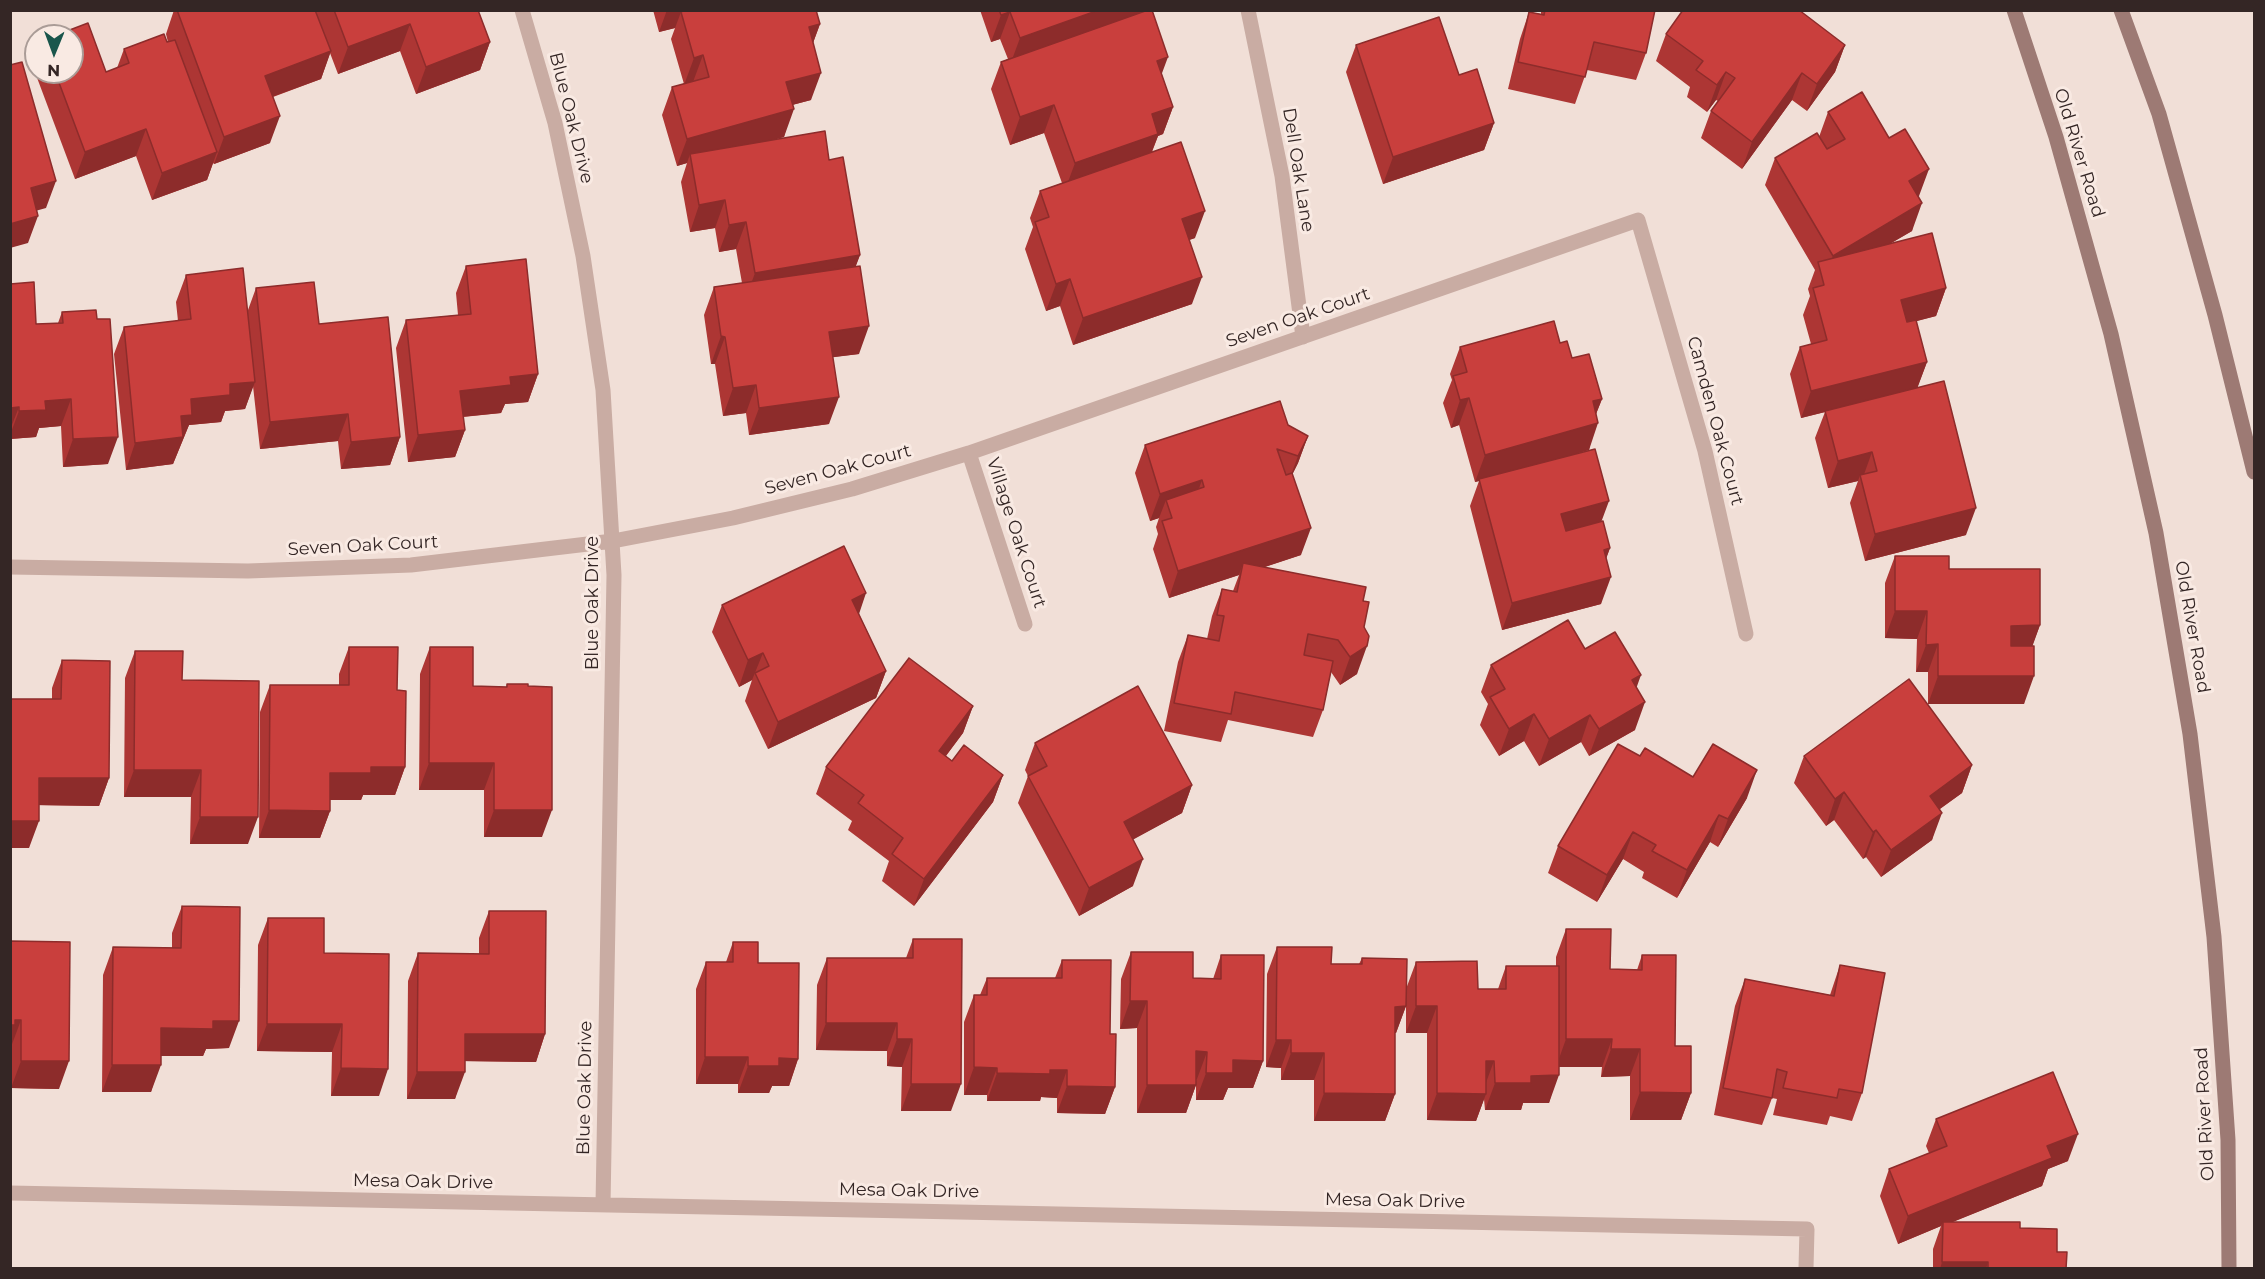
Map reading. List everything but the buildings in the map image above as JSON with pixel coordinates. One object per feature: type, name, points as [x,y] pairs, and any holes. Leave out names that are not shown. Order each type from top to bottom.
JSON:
[{"type":"main road","name":"Old River Road","points":[[2014,10],[2056,137],[2111,334],[2156,533],[2183,690],[2214,937],[2228,1140],[2229,1269]]},
{"type":"main road","points":[[2121,10],[2159,114],[2215,315],[2254,472]]},
{"type":"street","name":"Blue Oak Drive","points":[[522,10],[555,123],[583,256],[603,390],[614,575],[603,1205]]},
{"type":"street","name":"Dell Oak Lane","points":[[1248,10],[1282,176],[1303,337]]},
{"type":"street","name":"Seven Oak Court","points":[[10,567],[248,571],[411,565],[613,541],[733,518],[830,494],[969,453],[1638,220]]},
{"type":"street","name":"Camden Oak Court","points":[[1638,220],[1705,451],[1746,634]]},
{"type":"street","name":"Village Oak Court","points":[[969,453],[1025,624]]},
{"type":"street","name":"Mesa Oak Drive","points":[[10,1193],[1807,1229],[1806,1269]]}]
